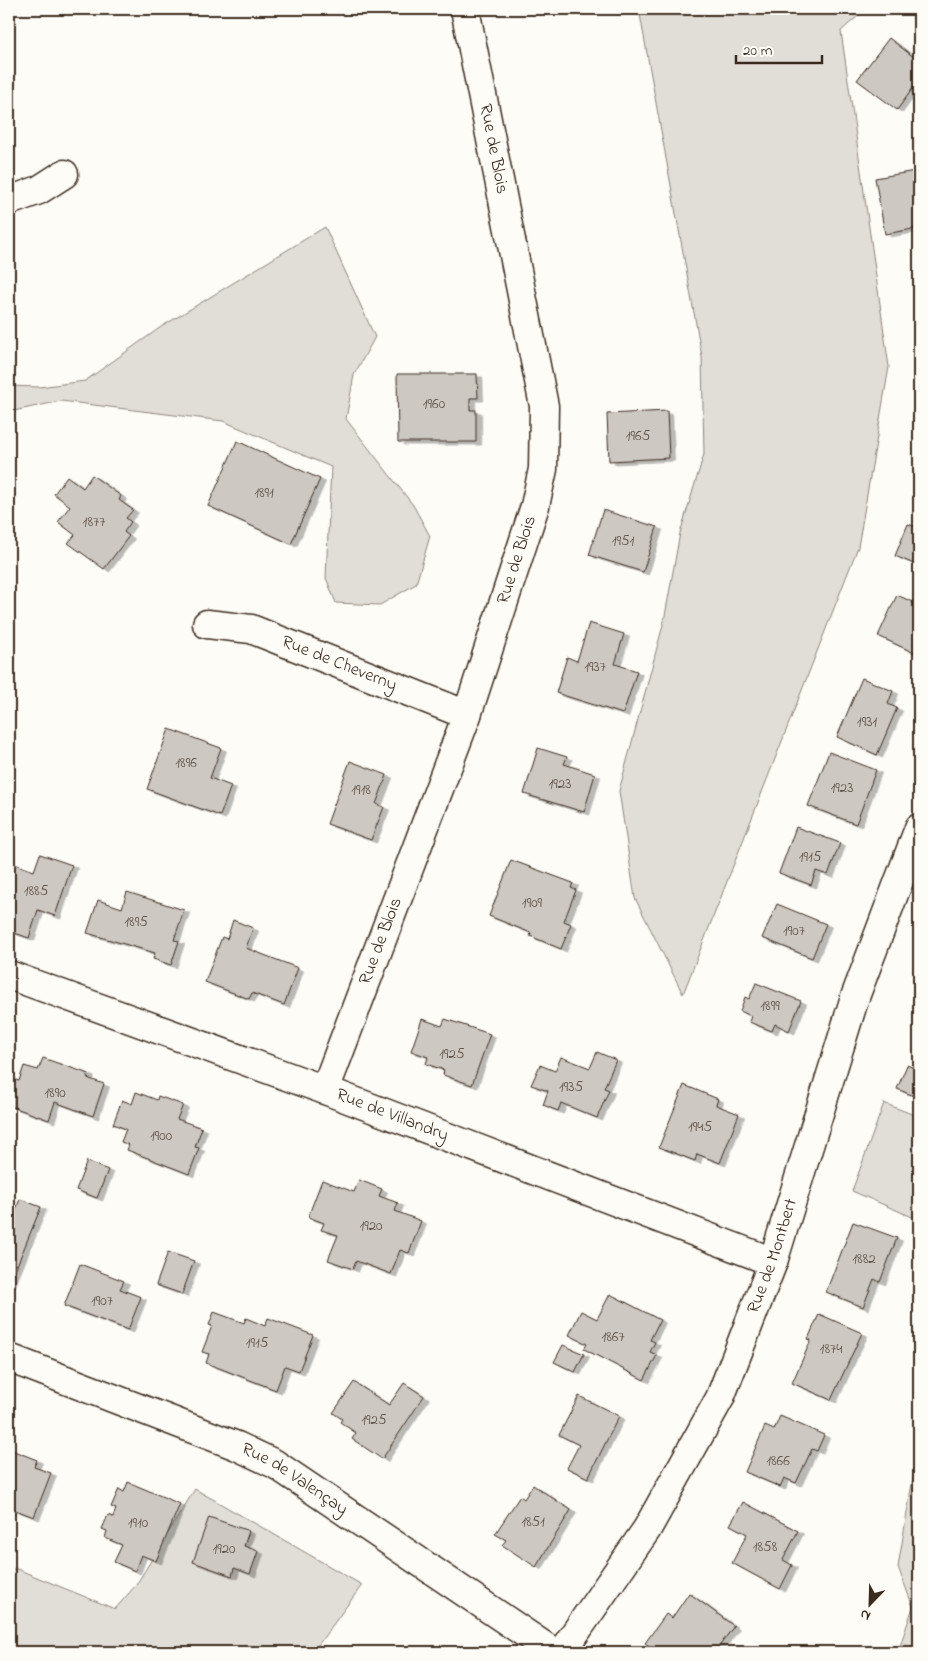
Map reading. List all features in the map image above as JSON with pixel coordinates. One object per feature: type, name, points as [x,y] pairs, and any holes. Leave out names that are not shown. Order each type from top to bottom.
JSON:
[{"type":"street","name":"Rue de Blois","points":[[325,1090],[467,715],[534,506],[543,469],[545,444],[544,406],[465,9]]},
{"type":"street","points":[[9,201],[39,190],[64,174]]},
{"type":"street","name":"Rue de Cheverny","points":[[206,624],[251,629],[467,715]]},
{"type":"street","name":"Rue de Montbert","points":[[562,1652],[647,1529],[720,1398],[773,1262],[855,997],[919,828]]},
{"type":"street","name":"Rue de Villandry","points":[[9,975],[325,1090],[773,1262]]},
{"type":"street","name":"Rue de Valençay","points":[[9,1358],[237,1446],[276,1464],[554,1652]]},
{"type":"shaded area","points":[[639,9],[866,9],[841,31],[889,367],[858,547],[683,994],[635,898],[619,791],[664,621],[680,533],[704,454],[702,357]]},
{"type":"shaded area","points":[[325,227],[375,337],[354,375],[346,419],[413,505],[430,536],[416,584],[380,605],[336,603],[326,578],[331,467],[223,421],[61,401],[9,412],[9,386],[39,387],[85,381],[161,327]]},
{"type":"shaded area","points":[[884,1103],[919,1117],[919,1220],[852,1191]]},
{"type":"shaded area","points":[[919,1441],[919,1652],[895,1652],[899,1649],[913,1607],[898,1567]]},
{"type":"shaded area","points":[[195,1489],[362,1585],[313,1652],[9,1652],[9,1569],[17,1569],[115,1609],[136,1585]]},
{"type":"building","points":[[889,38],[919,61],[919,80],[897,110],[857,80]]},
{"type":"building","points":[[915,171],[919,194],[919,228],[885,234],[875,178]]},
{"type":"building","points":[[397,374],[477,374],[478,398],[470,398],[470,410],[476,410],[476,442],[398,442]]},
{"type":"building","points":[[667,411],[669,458],[609,461],[607,414]]},
{"type":"building","points":[[237,441],[320,479],[291,544],[208,506]]},
{"type":"building","points":[[92,475],[121,496],[119,500],[133,510],[126,518],[131,522],[124,532],[129,536],[104,569],[68,543],[75,535],[58,522],[70,506],[54,494],[67,476],[83,488]]},
{"type":"building","points":[[603,510],[657,527],[643,572],[589,555]]},
{"type":"building","points":[[908,524],[919,528],[919,566],[895,556]]},
{"type":"building","points":[[897,595],[919,605],[919,655],[878,636]]},
{"type":"building","points":[[589,623],[624,634],[615,664],[637,671],[623,714],[556,693],[567,657],[577,661]]},
{"type":"building","points":[[862,678],[893,691],[888,704],[897,708],[877,755],[837,737]]},
{"type":"building","points":[[169,729],[221,748],[210,778],[231,786],[220,816],[147,789]]},
{"type":"building","points":[[538,748],[567,757],[564,764],[595,774],[584,812],[524,794]]},
{"type":"building","points":[[829,752],[876,770],[856,824],[808,806]]},
{"type":"building","points":[[350,761],[387,775],[376,804],[384,807],[371,840],[327,824]]},
{"type":"building","points":[[796,827],[840,843],[828,875],[816,871],[811,885],[779,873]]},
{"type":"building","points":[[40,854],[72,865],[55,916],[38,910],[29,938],[9,931],[9,862],[34,871]]},
{"type":"building","points":[[511,860],[573,883],[571,888],[576,890],[564,921],[571,924],[561,949],[530,936],[531,933],[489,916]]},
{"type":"building","points":[[127,892],[184,910],[174,940],[179,941],[171,965],[153,959],[155,953],[87,933],[98,900],[122,908]]},
{"type":"building","points":[[777,904],[826,924],[812,958],[762,938]]},
{"type":"building","points":[[233,920],[253,928],[246,948],[298,968],[284,1005],[252,993],[249,999],[205,982],[222,937],[227,939]]},
{"type":"building","points":[[756,983],[801,1001],[789,1031],[775,1024],[772,1031],[749,1022],[751,1016],[740,1011],[745,997],[749,999]]},
{"type":"building","points":[[422,1019],[442,1026],[445,1019],[490,1034],[472,1085],[443,1075],[444,1070],[426,1064],[428,1057],[411,1051]]},
{"type":"building","points":[[597,1052],[616,1060],[604,1088],[609,1090],[597,1118],[561,1103],[558,1111],[543,1105],[548,1091],[531,1085],[540,1065],[555,1071],[561,1057],[590,1068]]},
{"type":"building","points":[[919,1055],[919,1098],[897,1089],[907,1065],[914,1068]]},
{"type":"building","points":[[43,1058],[89,1074],[87,1078],[104,1084],[93,1116],[55,1102],[49,1120],[10,1106],[12,1102],[9,1101],[9,1078],[19,1081],[24,1066],[38,1070]]},
{"type":"building","points":[[684,1085],[718,1099],[716,1105],[739,1114],[720,1163],[697,1154],[695,1161],[659,1147]]},
{"type":"building","points":[[136,1092],[157,1100],[158,1096],[183,1105],[177,1119],[202,1128],[195,1147],[199,1148],[189,1174],[127,1150],[129,1145],[121,1142],[126,1129],[113,1124],[122,1100],[132,1104]]},
{"type":"building","points":[[87,1161],[108,1170],[97,1198],[76,1190]]},
{"type":"building","points":[[322,1180],[354,1192],[359,1180],[382,1189],[379,1196],[398,1203],[395,1211],[421,1221],[409,1253],[400,1250],[391,1274],[356,1261],[353,1269],[328,1260],[338,1235],[321,1230],[324,1223],[308,1217]]},
{"type":"building","points":[[20,1199],[41,1207],[9,1285],[9,1209],[15,1212]]},
{"type":"building","points":[[853,1222],[897,1238],[880,1282],[874,1279],[863,1307],[826,1292]]},
{"type":"building","points":[[168,1252],[194,1261],[182,1294],[156,1285]]},
{"type":"building","points":[[80,1264],[124,1281],[120,1289],[141,1297],[128,1330],[64,1306]]},
{"type":"building","points":[[610,1294],[660,1320],[650,1340],[655,1342],[650,1352],[657,1355],[644,1380],[584,1349],[587,1344],[569,1335],[581,1311],[597,1319]]},
{"type":"building","points":[[214,1312],[244,1323],[246,1318],[265,1326],[268,1318],[313,1335],[299,1371],[285,1366],[276,1390],[206,1363],[209,1354],[202,1352],[212,1326],[209,1325]]},
{"type":"building","points":[[819,1314],[862,1333],[831,1400],[792,1383],[811,1340],[808,1339]]},
{"type":"building","points":[[563,1345],[584,1354],[575,1372],[554,1362]]},
{"type":"building","points":[[354,1382],[389,1405],[404,1383],[424,1396],[382,1459],[352,1439],[356,1433],[340,1422],[342,1419],[333,1413]]},
{"type":"building","points":[[579,1396],[619,1416],[588,1478],[567,1468],[579,1445],[559,1435]]},
{"type":"building","points":[[780,1416],[824,1435],[817,1451],[812,1449],[796,1483],[784,1478],[780,1487],[745,1472],[765,1426],[774,1430]]},
{"type":"building","points":[[9,1449],[37,1460],[34,1467],[51,1473],[34,1517],[10,1508],[9,1513]]},
{"type":"building","points":[[128,1482],[180,1504],[156,1561],[141,1555],[135,1571],[114,1562],[122,1545],[105,1538],[107,1531],[102,1529],[108,1515],[113,1517],[116,1509],[111,1507],[119,1489],[124,1492]]},
{"type":"building","points":[[533,1485],[571,1510],[536,1567],[502,1545],[506,1540],[495,1534],[520,1496],[524,1499]]},
{"type":"building","points":[[743,1502],[798,1531],[783,1560],[792,1565],[780,1589],[732,1563],[747,1534],[730,1525]]},
{"type":"building","points":[[209,1517],[249,1531],[244,1546],[258,1551],[250,1574],[234,1568],[232,1576],[193,1562]]},
{"type":"building","points":[[689,1593],[734,1626],[715,1652],[658,1652],[645,1643],[666,1614],[672,1618]]}]
